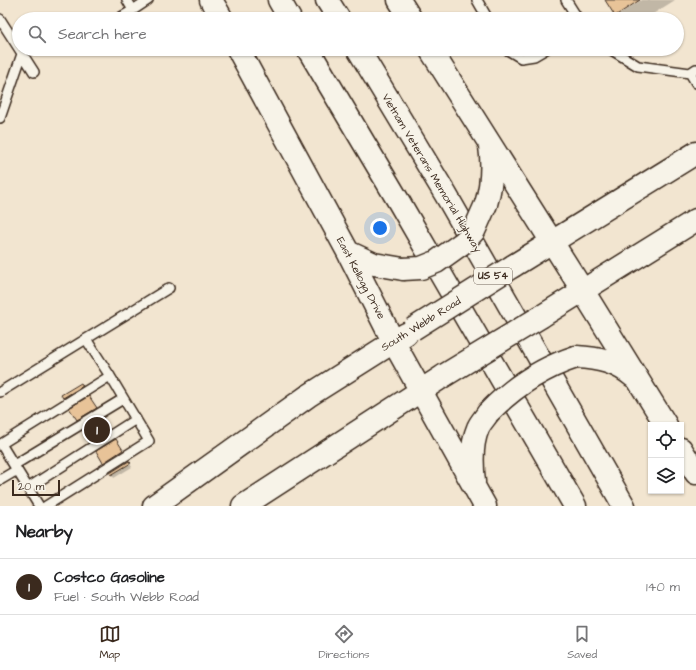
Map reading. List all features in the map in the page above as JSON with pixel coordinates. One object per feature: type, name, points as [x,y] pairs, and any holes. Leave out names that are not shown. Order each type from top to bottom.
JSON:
[{"type":"main road","points":[[211,0],[218,12]]},
{"type":"main road","points":[[278,0],[286,12]]},
{"type":"main road","points":[[327,0],[335,12]]},
{"type":"main road","points":[[399,0],[407,12]]},
{"type":"main road","name":"East Kellogg Drive","points":[[242,56],[348,252],[394,341],[485,506]]},
{"type":"main road","points":[[312,56],[392,189],[575,506]]},
{"type":"main road","name":"Vietnam Veterans Memorial Highway","points":[[362,56],[442,188],[624,506]]},
{"type":"main road","points":[[434,56],[583,290],[664,422]]},
{"type":"main road","points":[[348,252],[374,264],[403,269],[421,268],[436,262],[464,242],[474,231],[486,204],[492,176],[490,144]]},
{"type":"main road","name":"South Webb Road","points":[[154,506],[308,396],[513,266],[696,153]]},
{"type":"main road","points":[[243,506],[421,390],[696,220]]},
{"type":"main road","points":[[474,486],[472,466],[473,448],[478,429],[488,413],[507,394],[530,378],[561,362],[576,358],[592,358],[607,361],[619,366],[640,382]]},
{"type":"main road","points":[[684,454],[696,473]]},
{"type":"lane","points":[[127,0],[133,10]]},
{"type":"lane","points":[[130,12],[148,0]]},
{"type":"lane","points":[[477,0],[484,12]]},
{"type":"lane","points":[[566,0],[574,12]]},
{"type":"lane","points":[[0,19],[12,38]]},
{"type":"lane","points":[[0,118],[21,56]]},
{"type":"lane","points":[[23,56],[34,72]]},
{"type":"lane","points":[[518,56],[521,58],[534,56]]},
{"type":"lane","points":[[622,56],[638,66],[693,71],[696,82]]},
{"type":"lane","points":[[0,392],[169,288]]},
{"type":"lane","points":[[46,506],[149,442],[86,339]]},
{"type":"lane","points":[[39,506],[1,444],[110,376]]},
{"type":"lane","points":[[0,480],[15,467],[123,398]]},
{"type":"lane","points":[[28,488],[136,419]]},
{"type":"building","points":[[605,0],[640,0],[621,12],[612,12]]},
{"type":"building","points":[[81,383],[83,386],[63,398],[61,395]]},
{"type":"building","points":[[89,396],[97,408],[77,420],[69,408]]},
{"type":"building","points":[[103,418],[109,429],[90,441],[83,430]]},
{"type":"building","points":[[116,439],[123,450],[103,463],[96,451]]},
{"type":"building","points":[[129,461],[131,463],[111,475],[110,473]]},
{"type":"place","name":"Costco Gasoline","points":[[97,430]]}]
